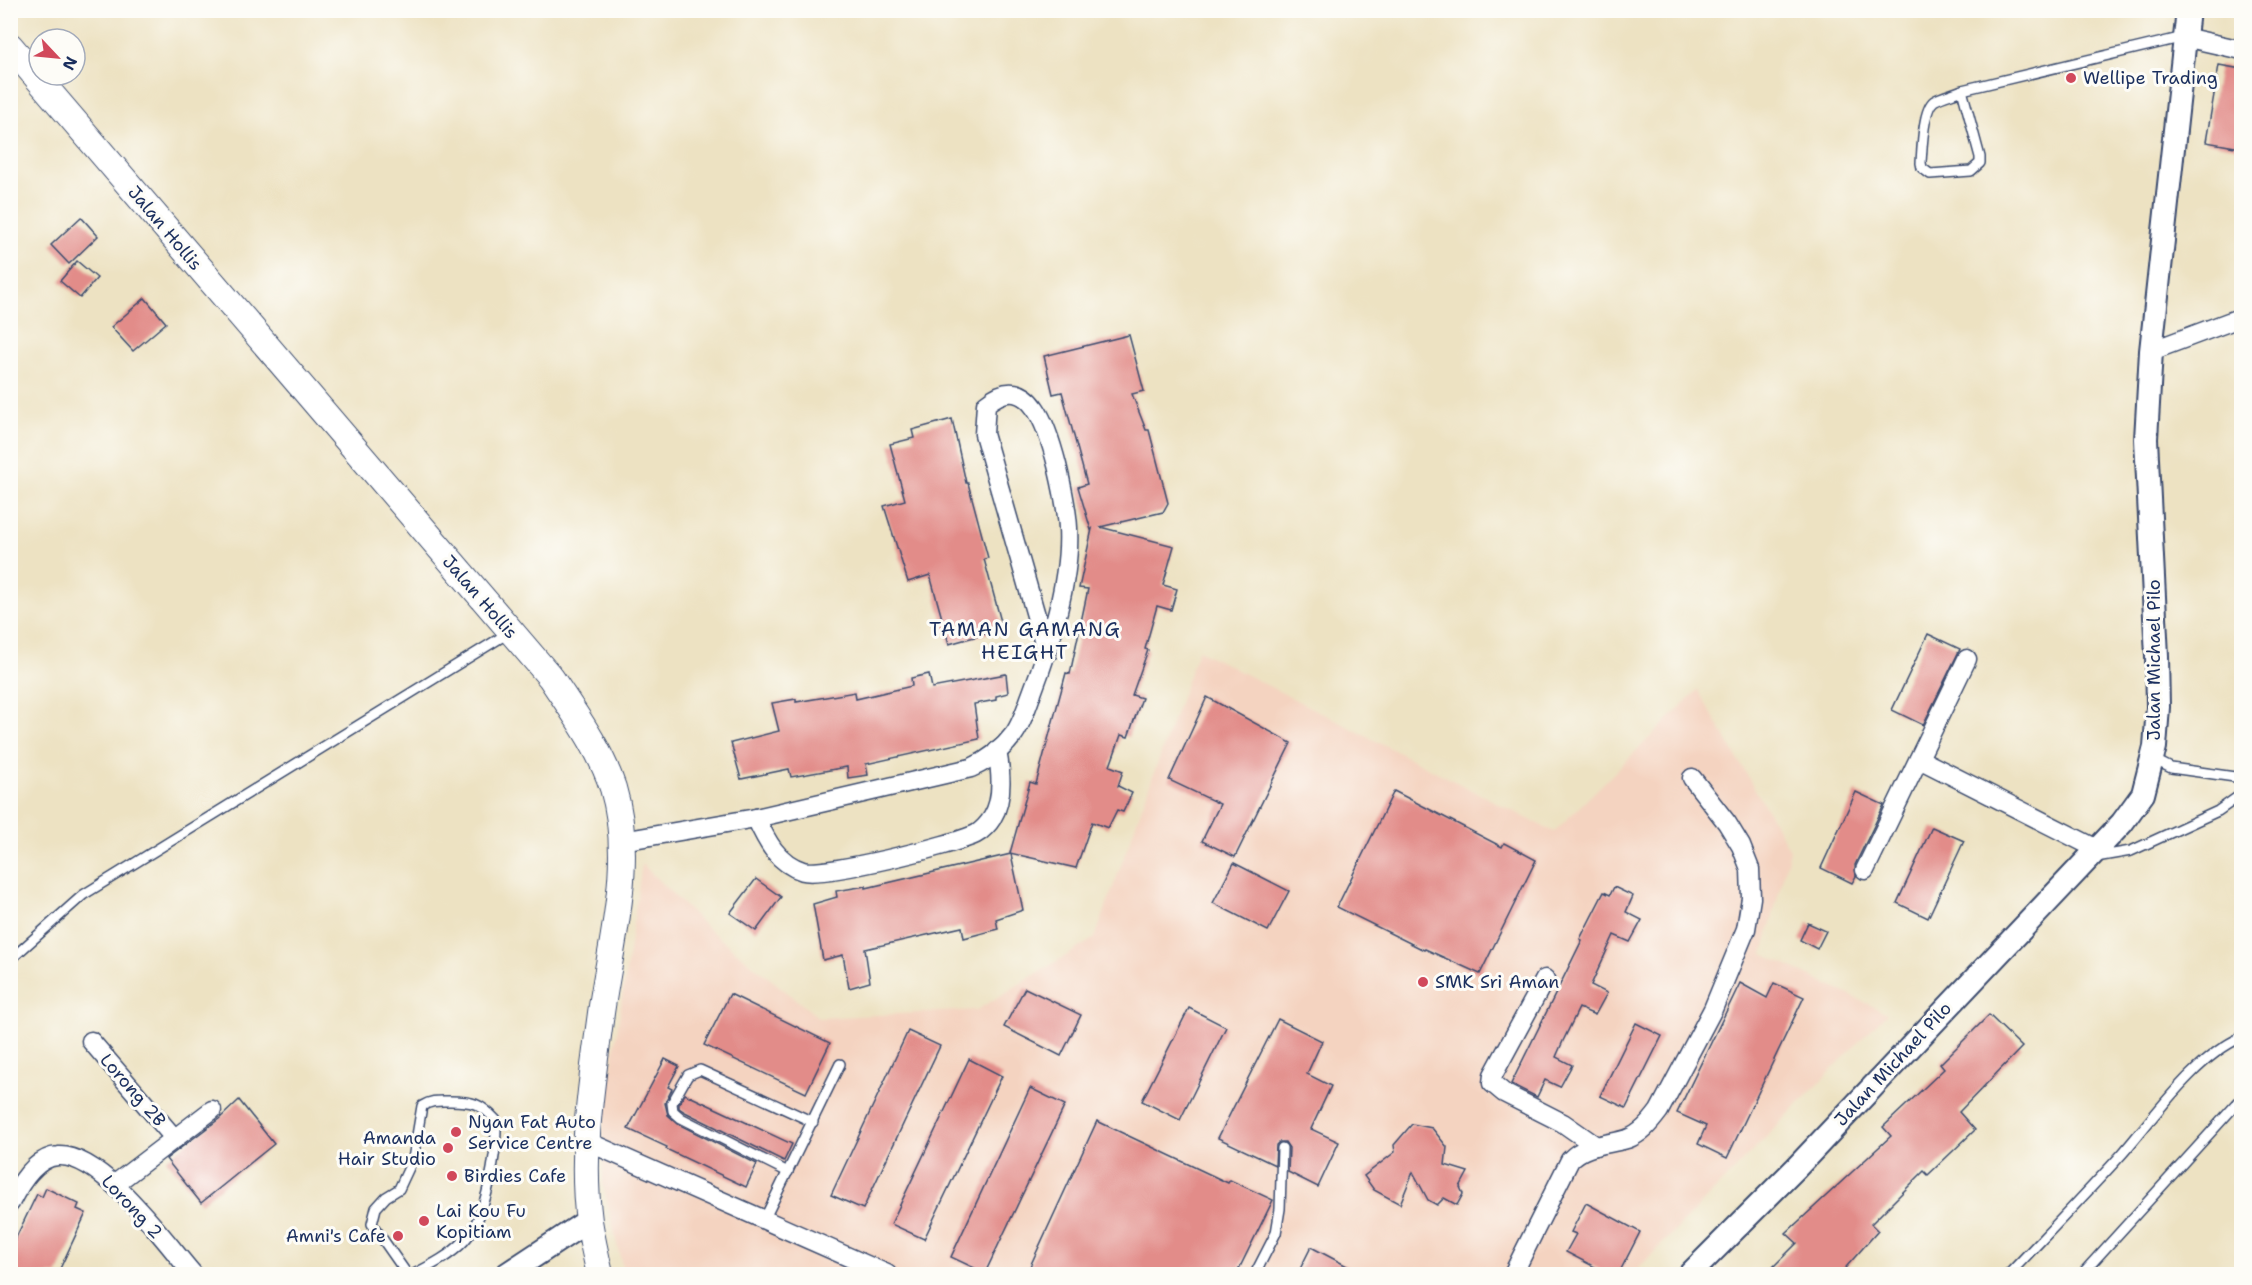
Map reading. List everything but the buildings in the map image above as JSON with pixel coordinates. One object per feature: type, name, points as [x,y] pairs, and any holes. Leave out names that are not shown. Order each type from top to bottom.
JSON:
[{"type":"main road","name":"Jalan Hollis","points":[[10,46],[551,678],[593,741],[613,789],[622,841],[618,903],[601,1011],[586,1141],[589,1220],[600,1275]]},
{"type":"street","name":"Jalan Michael Pilo","points":[[1690,1275],[1796,1168],[2093,854],[2122,823],[2143,794],[2153,759],[2158,707],[2146,439],[2151,351],[2188,10]]},
{"type":"street","points":[[2184,37],[2241,50]]},
{"type":"street","points":[[2151,351],[2241,317]]},
{"type":"street","points":[[622,841],[756,818],[971,768],[988,760],[1014,735],[1047,654],[1059,604],[1069,529],[1065,497],[1047,428],[1038,411],[1029,401],[1017,394],[1008,393],[996,396],[986,404],[984,434],[1047,654]]},
{"type":"street","points":[[1864,870],[1967,659]]},
{"type":"street","points":[[756,818],[775,853],[801,870],[815,873],[945,844],[978,833],[993,817],[1001,775],[997,751]]},
{"type":"street","points":[[1919,759],[2093,854]]},
{"type":"street","points":[[1513,1275],[1570,1160],[1583,1149],[1639,1133],[1659,1111],[1713,1009],[1746,930],[1751,898],[1749,869],[1741,846],[1692,778]]},
{"type":"street","points":[[1545,979],[1493,1075],[1492,1083],[1504,1093],[1563,1123],[1596,1146]]},
{"type":"street","name":"Lorong 2B","points":[[91,1041],[175,1139]]},
{"type":"street","name":"Lorong 2B","points":[[115,1184],[212,1110]]},
{"type":"street","points":[[586,1141],[887,1275]]},
{"type":"street","name":"Lorong 2","points":[[10,1203],[26,1178],[40,1162],[57,1155],[71,1158],[93,1168],[115,1184],[193,1275]]},
{"type":"street","points":[[507,1275],[589,1220]]},
{"type":"lane","points":[[1962,90],[1980,163],[1971,171],[1930,174],[1921,163],[1929,108],[1933,102],[1962,90],[2184,37]]},
{"type":"lane","points":[[10,960],[83,895],[510,632]]},
{"type":"lane","points":[[2153,759],[2171,768],[2241,778]]},
{"type":"lane","points":[[2093,854],[2131,851],[2218,811],[2241,794]]},
{"type":"lane","points":[[2009,1275],[2120,1156],[2199,1065],[2226,1044],[2241,1037]]},
{"type":"lane","points":[[764,1220],[840,1064]]},
{"type":"lane","points":[[788,1172],[681,1118],[673,1111],[672,1103],[688,1075],[700,1070],[813,1122]]},
{"type":"lane","points":[[2082,1275],[2186,1162],[2241,1098]]},
{"type":"lane","points":[[406,1275],[372,1224],[376,1208],[386,1197],[399,1189],[413,1159],[422,1106],[430,1101],[470,1101],[486,1110],[496,1120],[496,1136],[481,1210],[475,1226],[465,1240],[446,1256],[414,1275]]},
{"type":"lane","points":[[1255,1275],[1276,1233],[1280,1209],[1282,1148]]},
{"type":"shaded area","name":"SMK Sri Aman","points":[[1198,650],[1554,832],[1698,690],[1790,850],[1763,954],[1887,1013],[1633,1274],[624,1274],[603,1185],[603,1126],[642,864],[707,928],[819,1018],[977,1010],[1095,938]]},
{"type":"place","name":"Wellipe Trading","points":[[2071,78]]},
{"type":"place","name":"SMK Sri Aman","points":[[1423,982]]},
{"type":"place","name":"Nyan Fat Auto Service Centre","points":[[456,1132]]},
{"type":"place","name":"Amanda Hair Studio","points":[[448,1148]]},
{"type":"place","name":"Birdies Cafe","points":[[452,1176]]},
{"type":"place","name":"Lai Kou Fu Kopitiam","points":[[424,1221]]},
{"type":"place","name":"Amni's Cafe","points":[[398,1236]]},
{"type":"district","name":"TAMAN GAMANG HEIGHT","points":[[1025,640]]}]
